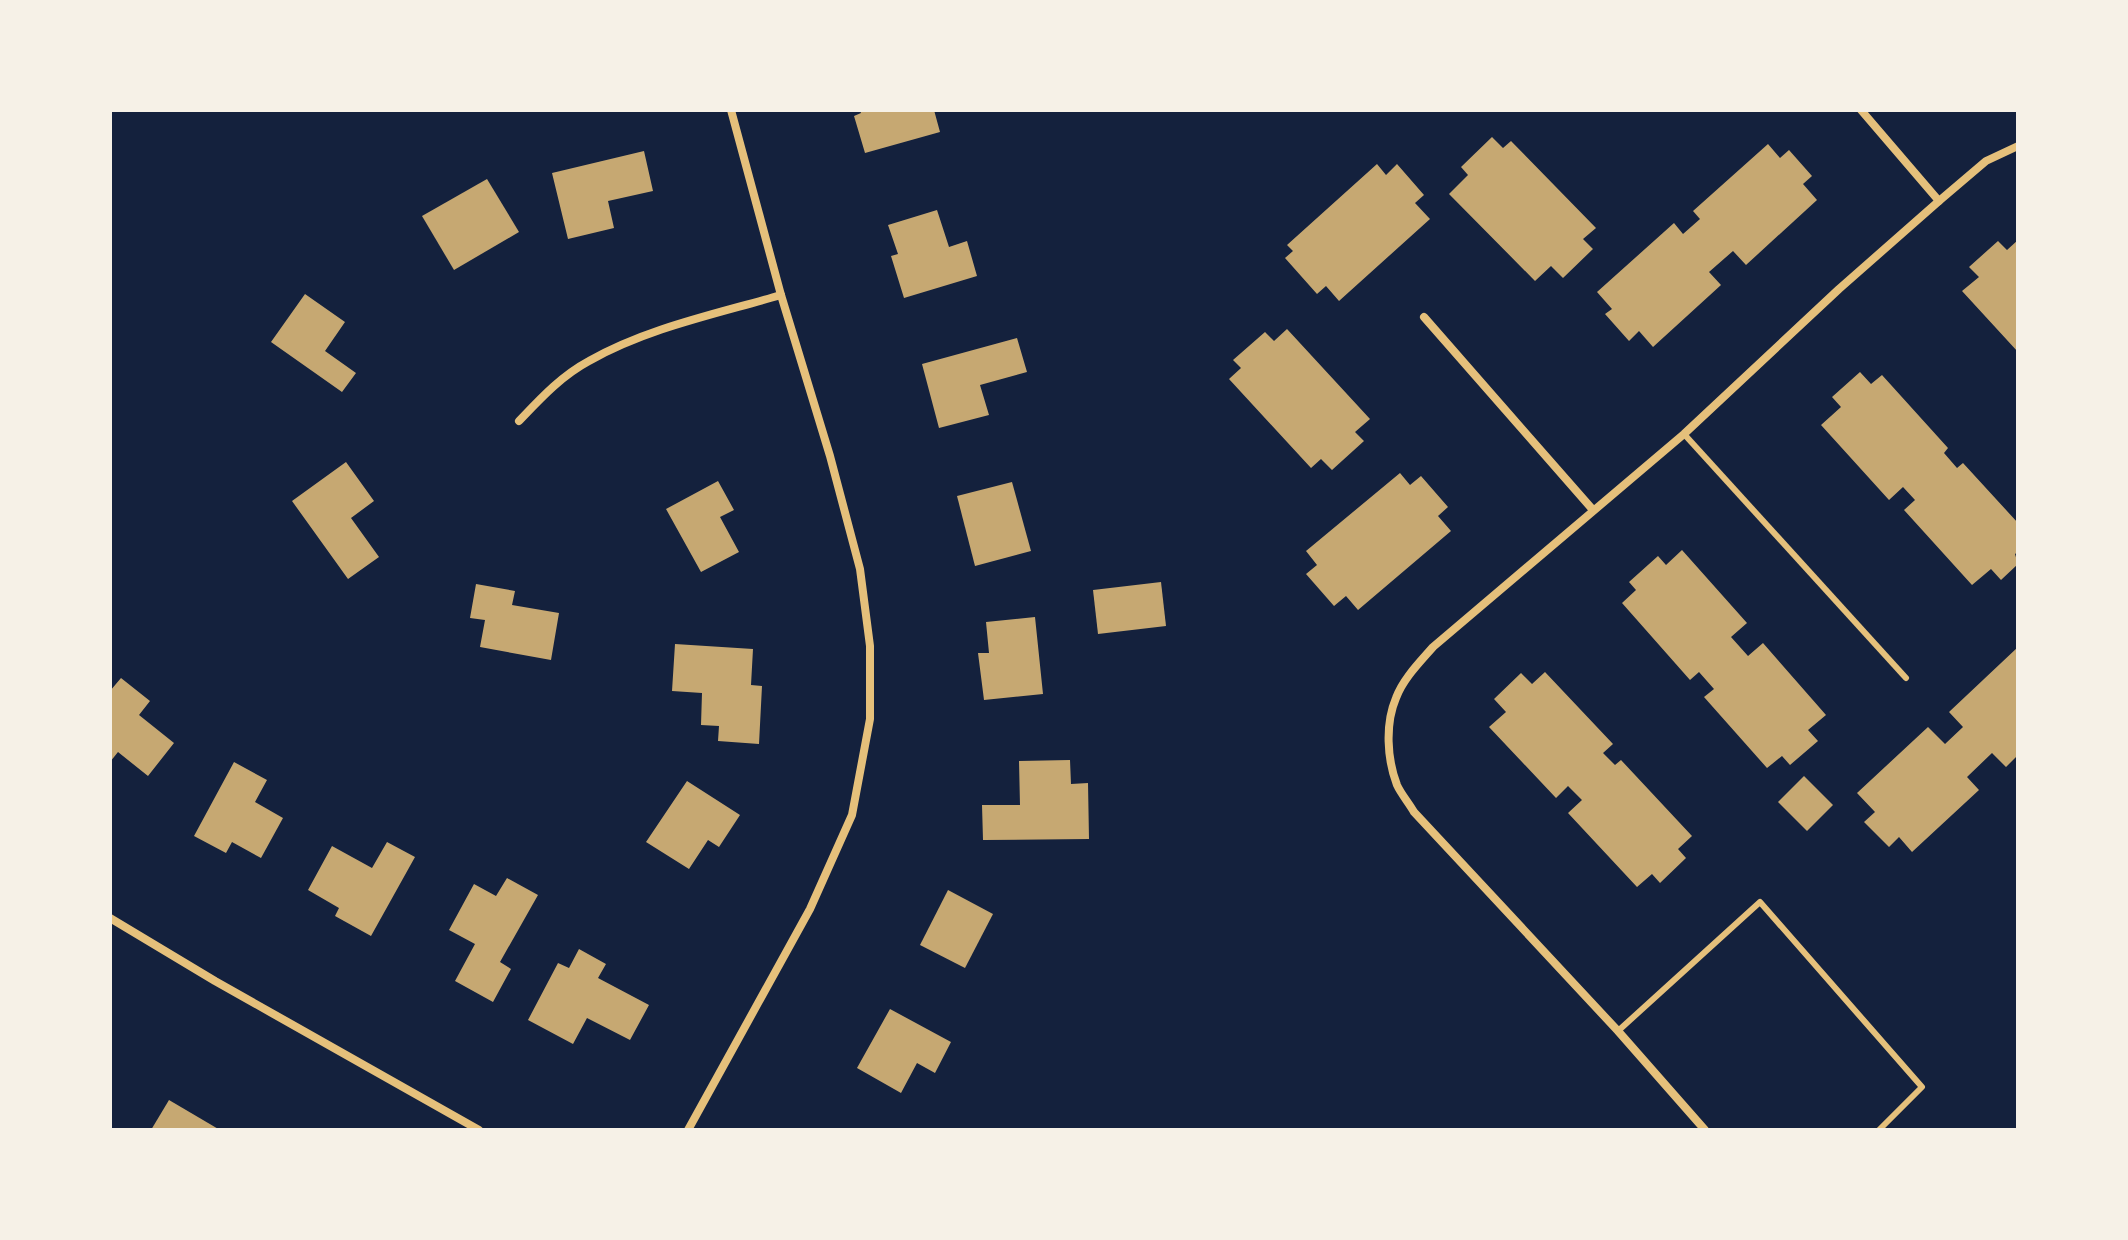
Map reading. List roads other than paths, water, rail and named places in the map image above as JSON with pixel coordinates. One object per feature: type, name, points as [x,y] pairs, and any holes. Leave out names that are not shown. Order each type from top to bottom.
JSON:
[{"type":"street","points":[[688,1130],[810,909],[852,815],[870,719],[870,646],[860,569],[731,110]]},
{"type":"street","points":[[1861,110],[1939,201]]},
{"type":"street","points":[[1705,1130],[1618,1031],[1414,812],[1398,786],[1391,759],[1389,724],[1396,697],[1409,675],[1433,647],[1684,434],[1839,289],[1939,201],[1986,161],[2018,146]]},
{"type":"street","points":[[519,421],[551,388],[588,362],[645,335],[781,295]]},
{"type":"street","points":[[1424,317],[1593,510]]},
{"type":"street","points":[[110,918],[479,1130]]},
{"type":"lane","points":[[1684,434],[1906,678]]},
{"type":"lane","points":[[1618,1031],[1760,902],[1922,1087],[1879,1130]]}]
